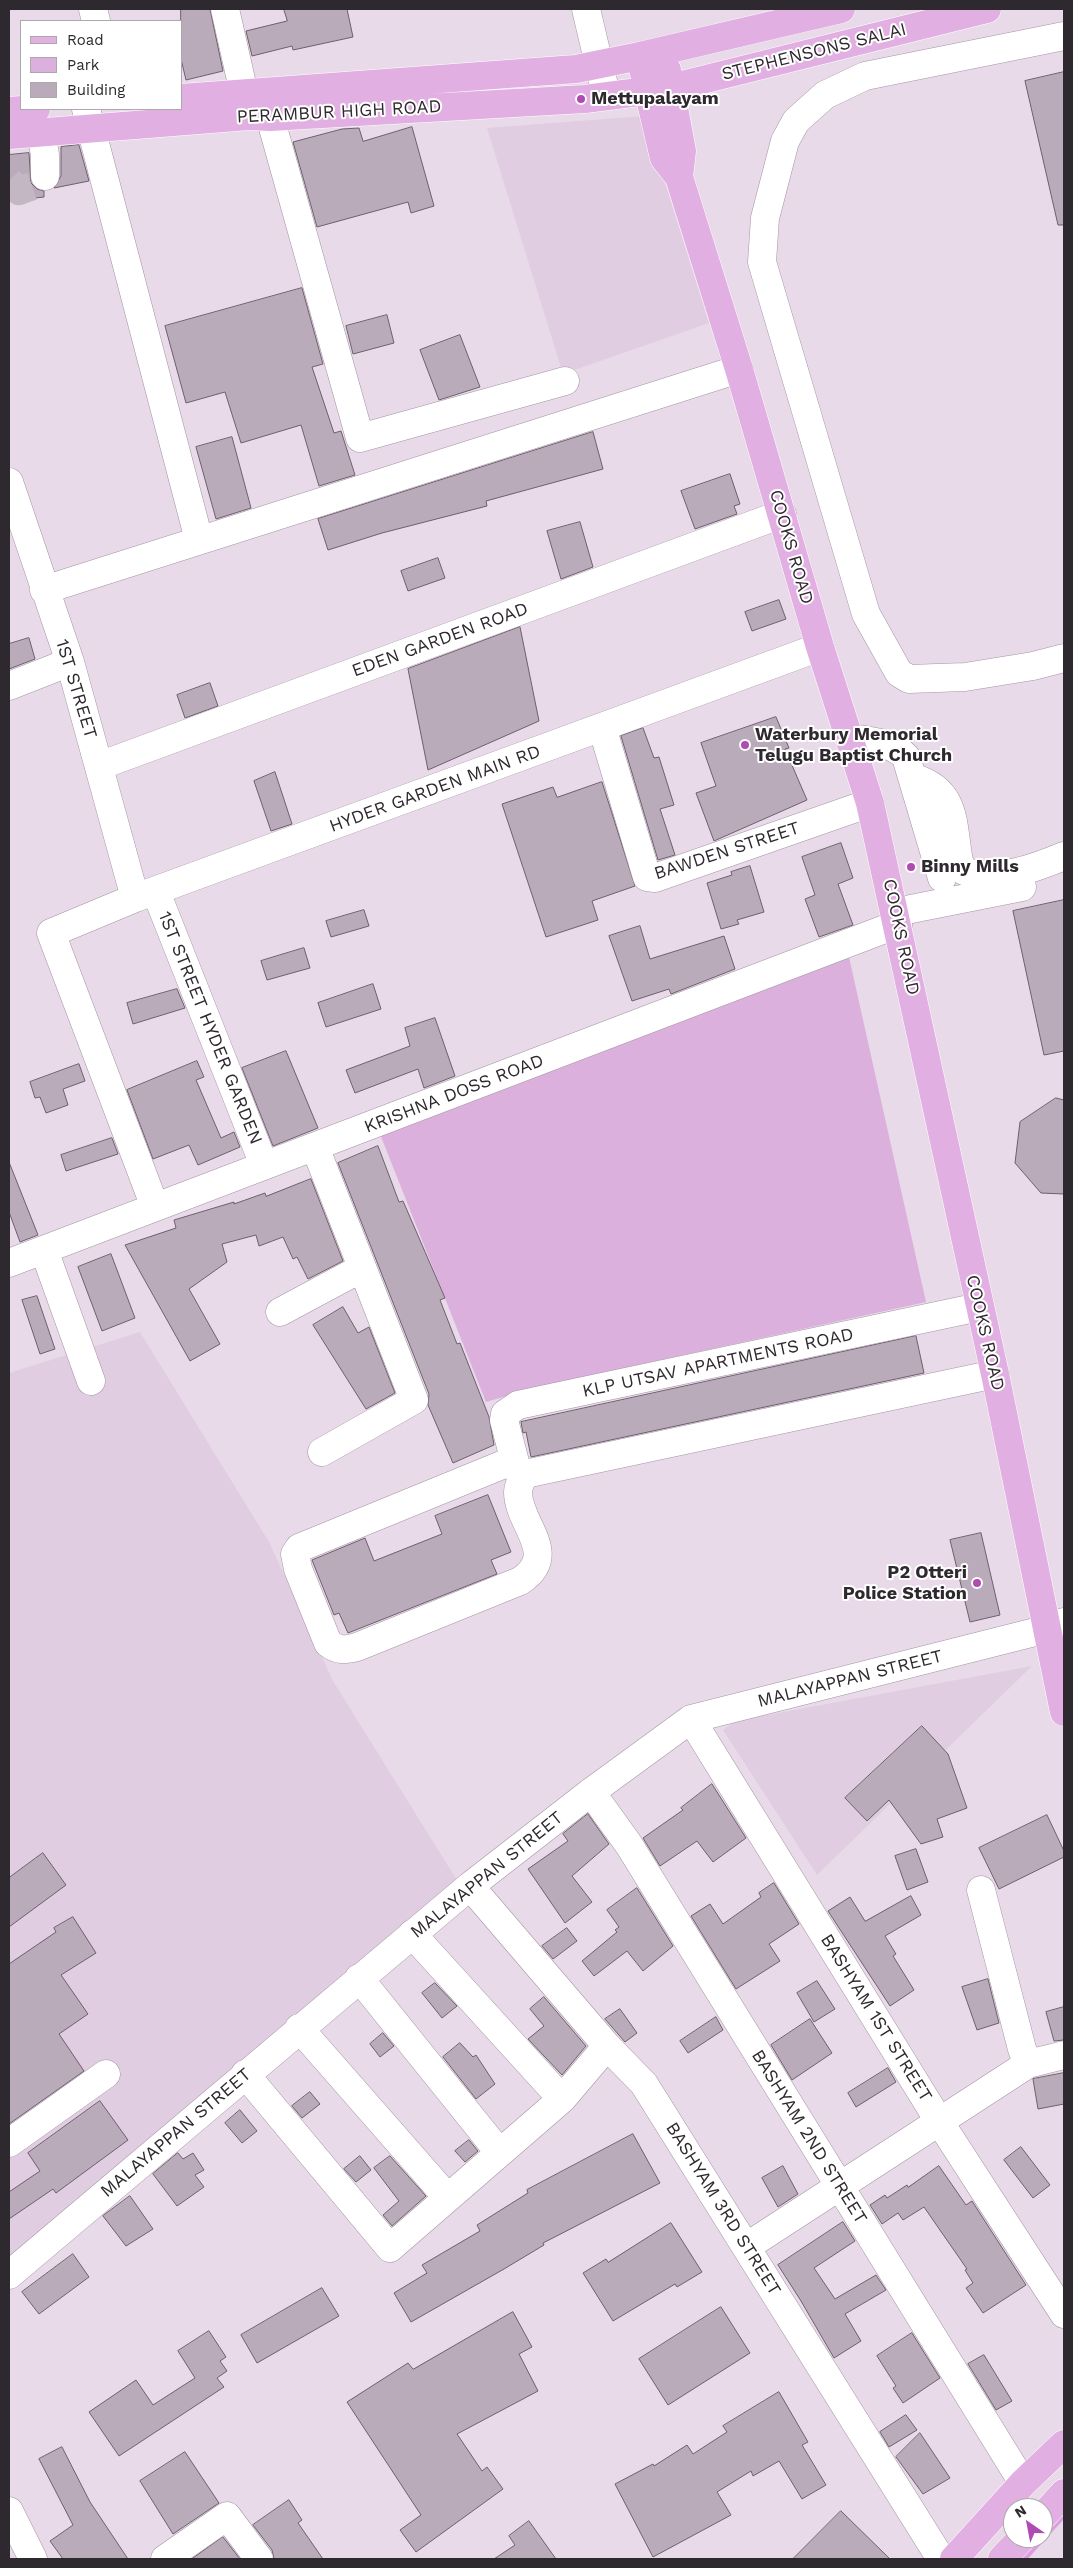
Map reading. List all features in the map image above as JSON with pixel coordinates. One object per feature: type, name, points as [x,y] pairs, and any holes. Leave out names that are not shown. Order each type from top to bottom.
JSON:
[{"type":"main road","name":"STEPHENSONS SALAI","points":[[652,53],[841,9]]},
{"type":"main road","name":"STEPHENSONS SALAI","points":[[659,89],[987,9]]},
{"type":"main road","name":"PERAMBUR HIGH ROAD","points":[[182,108],[576,69],[652,53]]},
{"type":"main road","name":"COOKS ROAD","points":[[652,53],[659,89],[664,158],[679,177],[739,369],[820,647],[870,803],[897,918],[979,1307],[1056,1626],[1064,1712]]},
{"type":"main road","name":"PERAMBUR HIGH ROAD","points":[[182,98],[238,101],[270,117],[585,98],[659,89]]},
{"type":"main road","name":"PERAMBUR HIGH ROAD","points":[[9,111],[38,120],[88,119],[163,110]]},
{"type":"main road","name":"PERAMBUR HIGH ROAD","points":[[9,135],[38,120]]},
{"type":"main road","points":[[954,2559],[1023,2484],[1064,2444]]},
{"type":"main road","points":[[1002,2559],[1012,2548]]},
{"type":"street","points":[[225,9],[238,101]]},
{"type":"street","points":[[586,9],[606,94]]},
{"type":"street","points":[[1064,36],[865,76],[825,95],[796,122],[786,141],[765,218],[762,262],[866,614],[899,673],[909,679],[965,677],[1033,666],[1064,658]]},
{"type":"street","points":[[270,117],[360,438],[565,381]]},
{"type":"street","points":[[88,119],[199,540]]},
{"type":"street","points":[[38,120],[45,155],[45,176]]},
{"type":"street","points":[[44,590],[739,369]]},
{"type":"street","name":"1ST STREET","points":[[9,482],[44,590],[70,662],[99,766],[145,895]]},
{"type":"street","name":"EDEN GARDEN ROAD","points":[[99,766],[782,514]]},
{"type":"street","name":"HYDER GARDEN MAIN RD","points":[[155,1207],[52,933],[145,895],[820,647]]},
{"type":"street","points":[[9,686],[70,662]]},
{"type":"street","name":"BAWDEN STREET","points":[[602,727],[647,877],[655,878],[870,803]]},
{"type":"street","points":[[850,738],[884,744],[902,752],[906,757],[914,778],[942,878]]},
{"type":"street","points":[[914,778],[930,783],[940,791],[947,801],[959,862],[964,870],[985,875],[1015,872],[1064,856]]},
{"type":"street","name":"KRISHNA DOSS ROAD","points":[[9,1263],[315,1147],[897,918],[985,894],[1031,886],[1064,874]]},
{"type":"street","name":"1ST STREET HYDER GARDEN","points":[[145,895],[264,1165]]},
{"type":"street","points":[[315,1147],[414,1400],[322,1452]]},
{"type":"street","points":[[44,1250],[91,1381]]},
{"type":"street","points":[[280,1312],[362,1268]]},
{"type":"street","name":"KLP UTSAV APARTMENTS ROAD","points":[[979,1307],[518,1405],[505,1414],[504,1420],[519,1467],[518,1492],[538,1551],[537,1565],[531,1574],[520,1581],[358,1647],[345,1650],[334,1648],[328,1643],[298,1570],[294,1554],[299,1548],[519,1467],[995,1374]]},
{"type":"street","name":"MALAYAPPAN STREET","points":[[9,2275],[299,2028],[470,1886],[591,1792],[691,1719],[1056,1626]]},
{"type":"street","name":"BASHYAM 1ST STREET","points":[[691,1719],[939,2120],[1064,2314]]},
{"type":"street","name":"BASHYAM 2ND STREET","points":[[591,1792],[629,1844],[1023,2484]]},
{"type":"street","name":"BASHYAM 3RD STREET","points":[[470,1886],[607,2046],[644,2084],[941,2559]]},
{"type":"street","points":[[981,1890],[1022,2049],[1028,2064]]},
{"type":"street","points":[[412,1934],[562,2099]]},
{"type":"street","points":[[359,1978],[499,2152]]},
{"type":"street","points":[[299,2028],[447,2197]]},
{"type":"street","points":[[246,2074],[390,2248],[562,2099],[607,2046]]},
{"type":"street","points":[[746,2247],[1028,2064],[1064,2055]]},
{"type":"street","points":[[9,2143],[106,2074]]},
{"type":"street","points":[[9,2511],[33,2559]]},
{"type":"street","points":[[165,2559],[227,2516],[259,2559]]},
{"type":"shaded area","points":[[644,116],[709,323],[563,374],[487,128]]},
{"type":"shaded area","points":[[140,1332],[269,1542],[333,1681],[460,1885],[9,2259],[9,1373]]},
{"type":"shaded area","points":[[1032,1666],[817,1875],[723,1730],[735,1721]]},
{"type":"green space","points":[[849,957],[926,1302],[537,1387],[486,1402],[380,1134]]},
{"type":"building","points":[[181,9],[210,9],[223,71],[186,80],[182,63]]},
{"type":"building","points":[[284,9],[347,9],[353,37],[293,50],[292,46],[252,56],[246,31],[287,21]]},
{"type":"building","points":[[1064,72],[1064,225],[1058,225],[1025,81]]},
{"type":"building","points":[[412,127],[434,206],[411,213],[408,202],[317,227],[293,142],[342,129],[359,128],[363,141]]},
{"type":"building","points":[[79,145],[89,181],[54,188],[61,176],[61,147]]},
{"type":"building","points":[[29,153],[31,183],[37,189],[44,191],[44,197],[9,201],[9,155]]},
{"type":"building","points":[[302,288],[323,364],[312,367],[334,433],[341,431],[355,475],[319,486],[301,425],[241,443],[225,392],[186,403],[165,326]]},
{"type":"building","points":[[387,315],[394,343],[353,354],[346,326]]},
{"type":"building","points":[[460,335],[480,387],[439,400],[420,350]]},
{"type":"building","points":[[593,432],[603,469],[486,501],[487,506],[382,533],[328,550],[318,519]]},
{"type":"building","points":[[232,437],[251,508],[216,519],[196,447]]},
{"type":"building","points":[[730,474],[740,504],[734,506],[737,514],[695,529],[681,491]]},
{"type":"building","points":[[580,522],[593,567],[561,579],[547,531]]},
{"type":"building","points":[[438,558],[445,578],[408,591],[401,571]]},
{"type":"building","points":[[779,600],[786,619],[752,631],[745,612]]},
{"type":"building","points":[[520,627],[539,721],[428,770],[408,669]]},
{"type":"building","points":[[29,638],[35,659],[9,669],[9,644]]},
{"type":"building","points":[[210,683],[218,706],[185,718],[177,695]]},
{"type":"building","points":[[776,717],[789,748],[785,749],[807,800],[714,841],[696,793],[716,786],[701,743]]},
{"type":"building","points":[[643,728],[654,758],[659,757],[674,805],[660,809],[675,855],[658,860],[621,736]]},
{"type":"building","points":[[275,772],[292,824],[271,831],[254,781]]},
{"type":"building","points":[[602,782],[635,886],[592,901],[598,920],[546,937],[502,804],[553,787],[557,797]]},
{"type":"building","points":[[841,843],[853,878],[838,884],[853,925],[819,937],[805,899],[815,895],[802,857]]},
{"type":"building","points":[[750,866],[764,912],[737,920],[739,924],[721,929],[707,883],[732,875],[731,872]]},
{"type":"building","points":[[1064,900],[1064,1051],[1044,1055],[1013,911]]},
{"type":"building","points":[[364,910],[369,926],[331,937],[326,921]]},
{"type":"building","points":[[640,926],[650,959],[724,936],[735,969],[671,994],[669,989],[632,1001],[609,936]]},
{"type":"building","points":[[304,948],[310,968],[267,980],[261,961]]},
{"type":"building","points":[[373,984],[381,1009],[326,1027],[318,1003]]},
{"type":"building","points":[[177,989],[185,1008],[133,1024],[127,1003]]},
{"type":"building","points":[[435,1018],[455,1076],[424,1088],[418,1069],[355,1093],[346,1070],[410,1046],[405,1028]]},
{"type":"building","points":[[286,1051],[318,1128],[273,1146],[242,1068]]},
{"type":"building","points":[[197,1061],[204,1077],[196,1080],[221,1138],[234,1132],[240,1147],[198,1165],[189,1145],[153,1159],[127,1090]]},
{"type":"building","points":[[79,1064],[85,1081],[63,1089],[68,1105],[46,1113],[40,1097],[35,1098],[30,1082]]},
{"type":"building","points":[[1056,1098],[1064,1100],[1064,1194],[1041,1193],[1015,1163],[1020,1122]]},
{"type":"building","points":[[112,1138],[118,1154],[66,1171],[61,1155]]},
{"type":"building","points":[[378,1146],[399,1202],[403,1201],[445,1298],[440,1300],[457,1344],[460,1343],[489,1417],[494,1445],[453,1463],[428,1405],[429,1394],[338,1163]]},
{"type":"building","points":[[9,1162],[38,1235],[20,1242],[9,1212]]},
{"type":"building","points":[[311,1179],[343,1261],[308,1279],[297,1257],[293,1259],[283,1237],[259,1246],[256,1235],[222,1244],[227,1262],[189,1289],[220,1344],[190,1361],[125,1245],[176,1228],[174,1220],[234,1202],[234,1204],[265,1193],[266,1196]]},
{"type":"building","points":[[111,1254],[135,1318],[102,1331],[78,1267]]},
{"type":"building","points":[[37,1296],[55,1349],[40,1354],[22,1300]]},
{"type":"building","points":[[343,1307],[358,1333],[369,1327],[395,1393],[366,1409],[313,1325]]},
{"type":"building","points":[[916,1336],[924,1373],[531,1457],[526,1432],[523,1433],[521,1422]]},
{"type":"building","points":[[488,1495],[511,1552],[491,1560],[497,1574],[348,1633],[339,1613],[334,1615],[312,1560],[365,1538],[374,1561],[442,1534],[435,1516]]},
{"type":"building","name":"P2 Otteri Police Station","points":[[981,1533],[1000,1615],[970,1622],[950,1540]]},
{"type":"building","points":[[922,1726],[948,1754],[967,1808],[937,1819],[943,1837],[921,1844],[889,1800],[867,1821],[845,1798]]},
{"type":"building","points":[[712,1784],[746,1838],[713,1862],[697,1841],[660,1866],[643,1838],[683,1810],[681,1808]]},
{"type":"building","points":[[588,1814],[609,1844],[572,1876],[592,1902],[565,1923],[528,1869],[568,1841],[563,1834]]},
{"type":"building","points":[[1047,1815],[1064,1851],[1064,1857],[999,1889],[979,1848]]},
{"type":"building","points":[[916,1849],[928,1882],[907,1890],[895,1856]]},
{"type":"building","points":[[43,1853],[66,1885],[9,1927],[9,1878]]},
{"type":"building","points":[[774,1883],[799,1924],[769,1944],[780,1961],[736,1989],[691,1916],[710,1904],[723,1924],[761,1897],[759,1893]]},
{"type":"building","points":[[637,1888],[673,1946],[643,1971],[627,1951],[594,1976],[582,1961],[617,1932],[615,1930],[619,1927],[607,1910]]},
{"type":"building","points":[[911,1896],[921,1915],[885,1936],[896,1954],[893,1956],[914,1990],[890,2006],[828,1911],[850,1897],[865,1921]]},
{"type":"building","points":[[73,1917],[96,1953],[61,1975],[88,2014],[59,2034],[84,2071],[9,2124],[9,1964],[56,1932],[54,1928]]},
{"type":"building","points":[[567,1928],[577,1941],[553,1959],[542,1946]]},
{"type":"building","points":[[988,1979],[999,2023],[977,2030],[962,1987]]},
{"type":"building","points":[[817,1981],[835,2009],[814,2022],[797,1993]]},
{"type":"building","points":[[435,1983],[457,2006],[442,2018],[422,1993]]},
{"type":"building","points":[[544,1997],[586,2046],[562,2075],[528,2039],[544,2026],[530,2009]]},
{"type":"building","points":[[1064,2007],[1064,2040],[1054,2041],[1046,2012]]},
{"type":"building","points":[[620,2009],[637,2033],[625,2042],[605,2019]]},
{"type":"building","points":[[716,2017],[723,2030],[688,2053],[680,2041]]},
{"type":"building","points":[[810,2019],[832,2053],[792,2080],[771,2045]]},
{"type":"building","points":[[383,2033],[394,2046],[380,2057],[370,2044]]},
{"type":"building","points":[[460,2043],[473,2057],[476,2055],[495,2084],[476,2099],[443,2057]]},
{"type":"building","points":[[888,2068],[896,2082],[856,2107],[848,2093]]},
{"type":"building","points":[[1064,2073],[1064,2104],[1038,2109],[1033,2079]]},
{"type":"building","points":[[310,2092],[320,2104],[302,2118],[292,2106]]},
{"type":"building","points":[[100,2101],[128,2140],[56,2193],[53,2189],[9,2219],[9,2192],[40,2171],[28,2153]]},
{"type":"building","points":[[240,2110],[257,2131],[242,2143],[225,2123]]},
{"type":"building","points":[[633,2134],[660,2183],[543,2243],[544,2245],[504,2269],[411,2322],[394,2293],[427,2273],[422,2265],[480,2231],[477,2225],[528,2193],[527,2190]]},
{"type":"building","points":[[469,2140],[478,2151],[465,2162],[455,2151]]},
{"type":"building","points":[[1021,2147],[1050,2185],[1033,2198],[1004,2160]]},
{"type":"building","points":[[178,2153],[183,2159],[193,2153],[204,2170],[195,2175],[204,2187],[177,2206],[153,2174]]},
{"type":"building","points":[[360,2156],[371,2170],[356,2182],[344,2169]]},
{"type":"building","points":[[390,2156],[426,2196],[392,2226],[383,2215],[399,2201],[374,2168]]},
{"type":"building","points":[[783,2166],[798,2194],[778,2207],[762,2178]]},
{"type":"building","points":[[939,2166],[966,2205],[972,2201],[1026,2285],[983,2313],[966,2288],[973,2283],[965,2270],[967,2269],[924,2207],[903,2220],[898,2213],[882,2224],[870,2205],[885,2195],[887,2198],[907,2185],[908,2187]]},
{"type":"building","points":[[130,2196],[153,2229],[126,2246],[103,2216]]},
{"type":"building","points":[[843,2222],[855,2241],[814,2268],[835,2299],[876,2275],[886,2290],[845,2314],[861,2341],[834,2358],[778,2265]]},
{"type":"building","points":[[671,2223],[702,2272],[677,2287],[675,2284],[613,2321],[583,2273],[606,2259],[608,2262]]},
{"type":"building","points":[[73,2254],[89,2277],[39,2314],[22,2292]]},
{"type":"building","points":[[322,2288],[339,2316],[257,2363],[241,2335]]},
{"type":"building","points":[[721,2307],[750,2353],[668,2405],[639,2359]]},
{"type":"building","points":[[513,2312],[532,2347],[519,2354],[538,2391],[457,2434],[482,2471],[487,2467],[503,2489],[416,2552],[400,2530],[421,2515],[347,2402],[408,2363],[413,2369]]},
{"type":"building","points":[[209,2331],[226,2357],[220,2361],[227,2371],[217,2378],[224,2387],[119,2456],[89,2412],[136,2380],[153,2405],[195,2378],[178,2351]]},
{"type":"building","points":[[912,2333],[940,2378],[903,2403],[893,2388],[896,2386],[877,2356]]},
{"type":"building","points":[[984,2355],[1012,2401],[996,2410],[968,2364]]},
{"type":"building","points":[[779,2392],[808,2442],[802,2445],[826,2485],[802,2499],[779,2461],[753,2476],[751,2471],[717,2492],[731,2515],[653,2557],[615,2484],[653,2464],[654,2466],[687,2445],[693,2454],[727,2432],[723,2426]]},
{"type":"building","points":[[906,2415],[917,2430],[889,2447],[880,2432]]},
{"type":"building","points":[[920,2433],[950,2478],[923,2494],[896,2457]]},
{"type":"building","points":[[62,2447],[90,2502],[128,2559],[63,2559],[50,2541],[73,2525],[39,2459]]},
{"type":"building","points":[[185,2452],[219,2503],[173,2534],[140,2481]]},
{"type":"building","points":[[289,2500],[302,2520],[298,2523],[323,2559],[274,2559],[272,2550],[253,2525]]},
{"type":"building","points":[[841,2511],[890,2559],[793,2559]]},
{"type":"building","points":[[529,2521],[556,2559],[494,2559],[515,2545],[509,2536]]},
{"type":"building","points":[[223,2537],[240,2559],[192,2559]]},
{"type":"waterway","points":[[1024,2559],[1064,2515]]},
{"type":"tunnel","points":[[9,181],[19,191],[41,183],[45,176]]},
{"type":"place","name":"Mettupalayam","points":[[581,99]]},
{"type":"place","name":"Waterbury Memorial Telugu Baptist Church","points":[[745,745]]},
{"type":"place","name":"Binny Mills","points":[[911,867]]},
{"type":"place","name":"P2 Otteri Police Station","points":[[977,1583]]}]
